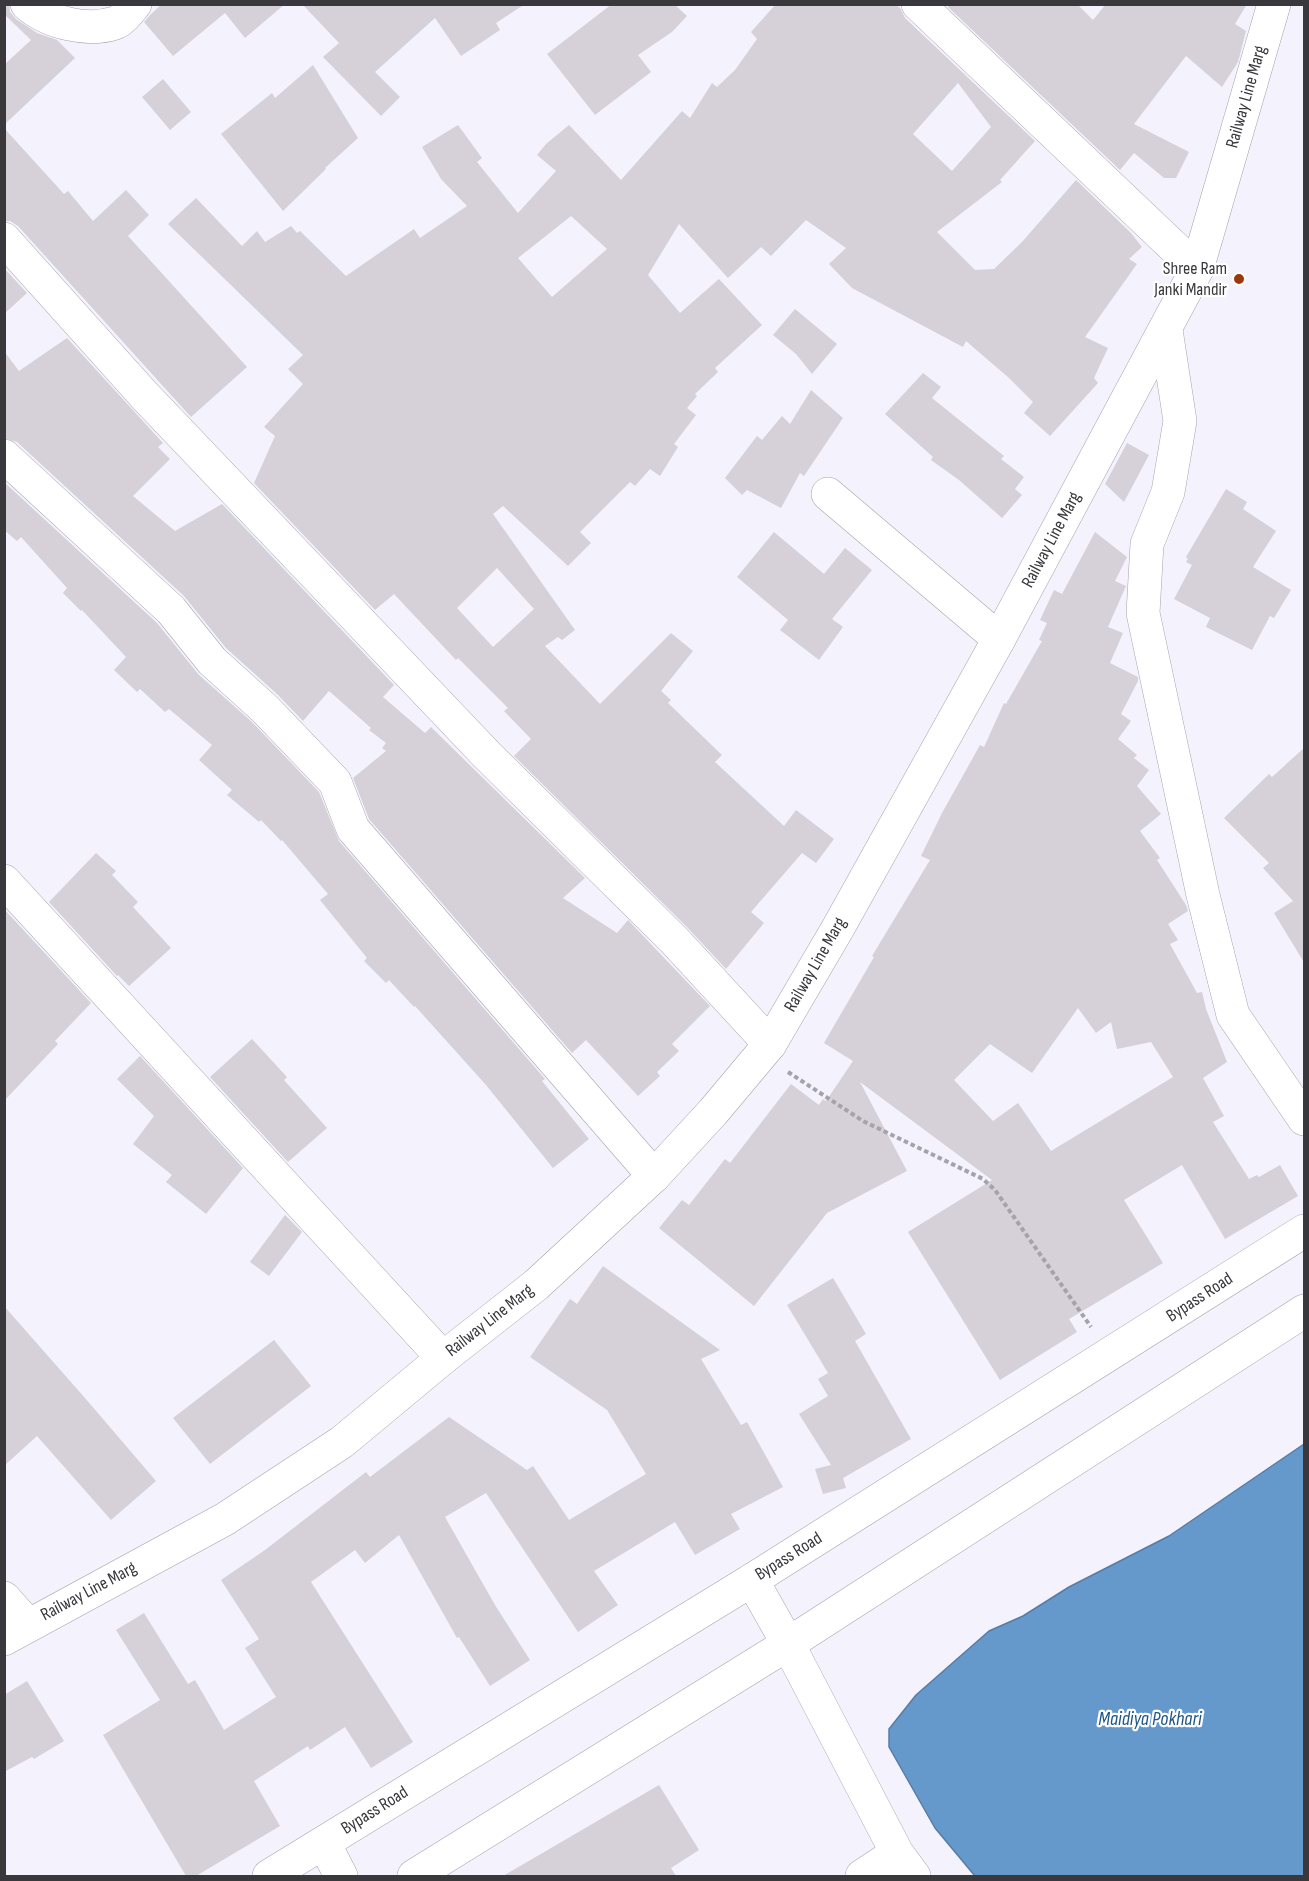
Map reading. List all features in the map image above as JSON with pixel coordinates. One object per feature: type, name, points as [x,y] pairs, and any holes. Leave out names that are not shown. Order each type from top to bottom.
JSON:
[{"type":"street","points":[[27,4],[36,13],[70,24],[91,27],[117,23],[135,4]]},
{"type":"street","points":[[918,4],[1197,269]]},
{"type":"street","name":"Railway Line Marg","points":[[16,1632],[225,1519],[342,1442],[536,1285],[654,1176],[713,1112],[766,1049],[838,928],[999,639],[1197,269],[1274,4]]},
{"type":"street","points":[[4,239],[201,455],[487,755],[674,940],[766,1049]]},
{"type":"street","points":[[1166,330],[1180,421],[1168,492],[1147,544],[1143,613],[1203,895],[1233,1015],[1305,1119]]},
{"type":"street","points":[[4,456],[171,610],[212,661],[265,709],[335,782],[353,829],[654,1176]]},
{"type":"street","points":[[828,494],[999,639]]},
{"type":"street","points":[[4,881],[444,1358]]},
{"type":"street","name":"Bypass Road","points":[[268,1876],[752,1580],[1305,1231]]},
{"type":"street","points":[[414,1876],[788,1644],[1305,1311]]},
{"type":"street","points":[[752,1580],[905,1865],[862,1876]]},
{"type":"street","points":[[4,1598],[16,1632]]},
{"type":"street","points":[[324,1842],[341,1876]]},
{"type":"path","points":[[766,1049],[863,1121],[983,1179],[994,1190],[1111,1354]]},
{"type":"water","name":"Maidiya Pokhari","points":[[1304,1444],[1304,1876],[975,1876],[935,1828],[889,1747],[889,1729],[916,1695],[989,1631],[1023,1616],[1069,1587],[1169,1536]]},
{"type":"building","points":[[4,4],[9,4],[10,12],[16,19],[37,33],[57,40],[75,58],[4,125],[4,65],[31,40],[4,14]]},
{"type":"building","points":[[162,4],[285,4],[245,38],[225,13],[173,56],[144,22]]},
{"type":"building","points":[[302,4],[525,4],[496,23],[500,30],[461,56],[435,18],[375,72],[400,97],[381,116],[323,57],[339,43]]},
{"type":"building","points":[[612,4],[674,4],[687,16],[672,32],[638,55],[651,72],[595,115],[547,54]]},
{"type":"building","points":[[776,4],[895,4],[905,18],[1035,141],[1000,180],[1002,182],[937,232],[975,270],[994,269],[1022,242],[1076,180],[1131,233],[1142,247],[1129,259],[1137,264],[1085,337],[1108,348],[1094,378],[1098,383],[1050,436],[1024,413],[1033,402],[966,341],[963,347],[852,288],[829,264],[846,248],[806,220],[771,256],[761,247],[728,278],[679,224],[648,275],[680,313],[719,279],[762,325],[715,368],[718,372],[695,394],[697,396],[687,408],[696,415],[674,444],[678,447],[660,476],[650,469],[635,486],[630,482],[580,532],[591,543],[568,566],[503,506],[493,514],[575,630],[562,640],[558,637],[545,646],[600,704],[671,633],[693,651],[661,691],[671,700],[668,703],[722,755],[715,762],[784,826],[796,810],[834,839],[816,863],[802,853],[751,912],[764,923],[726,969],[687,927],[514,756],[531,739],[504,711],[508,708],[458,658],[456,660],[394,594],[375,610],[254,483],[275,436],[264,427],[303,384],[288,369],[303,355],[168,224],[196,198],[242,246],[257,231],[265,242],[291,226],[297,233],[300,231],[346,276],[414,229],[420,238],[467,206],[441,179],[422,147],[458,125],[482,158],[477,162],[518,213],[556,171],[537,155],[546,144],[569,125],[621,180],[682,111],[690,118],[712,83],[717,87],[735,70],[757,39],[751,32]],"holes":[[[958,83],[991,127],[952,171],[913,134]],[[571,216],[607,249],[552,297],[518,258]],[[497,568],[534,609],[493,647],[457,608]]]},
{"type":"building","points":[[951,4],[1077,4],[1093,20],[1106,4],[1247,4],[1235,24],[1246,31],[1238,62],[1222,87],[1186,56],[1134,124],[1189,152],[1176,178],[1164,178],[1134,153],[1120,170],[948,7]]},
{"type":"building","points":[[313,65],[358,138],[283,211],[221,134],[272,93],[275,98]]},
{"type":"building","points":[[163,79],[191,112],[170,130],[142,97]]},
{"type":"building","points":[[4,128],[64,194],[68,191],[93,221],[126,190],[149,215],[128,236],[247,367],[191,417],[18,226],[10,221],[4,221]]},
{"type":"building","points":[[4,268],[27,293],[4,314]]},
{"type":"building","points":[[795,309],[837,344],[812,374],[796,354],[773,335]]},
{"type":"building","points":[[67,338],[163,443],[158,447],[170,459],[133,496],[175,531],[222,504],[394,685],[383,697],[425,733],[431,727],[585,878],[563,898],[617,933],[628,920],[710,1006],[672,1044],[679,1051],[657,1072],[660,1076],[638,1096],[586,1040],[572,1053],[369,819],[353,778],[386,751],[382,748],[386,743],[369,730],[371,728],[329,691],[303,721],[226,648],[184,596],[17,442],[4,438],[4,351],[19,371]]},
{"type":"building","points":[[923,373],[941,387],[932,398],[1004,456],[1001,459],[1024,477],[1015,489],[1022,495],[1002,518],[959,480],[931,460],[933,457],[885,414]]},
{"type":"building","points":[[811,390],[843,418],[804,476],[800,473],[781,508],[747,490],[742,495],[725,478],[757,436],[762,440],[782,416],[790,424]]},
{"type":"building","points":[[1127,443],[1149,455],[1124,502],[1105,484]]},
{"type":"building","points":[[4,482],[157,623],[199,675],[252,722],[319,792],[339,841],[545,1079],[542,1081],[589,1139],[553,1168],[486,1085],[415,1006],[389,980],[386,983],[364,961],[367,958],[320,900],[328,894],[282,840],[261,820],[259,822],[227,795],[232,790],[199,760],[212,745],[169,709],[165,712],[140,689],[137,692],[114,670],[126,657],[63,593],[67,588],[21,537],[17,541],[4,530]]},
{"type":"building","points":[[1226,489],[1247,502],[1243,509],[1276,531],[1253,567],[1291,590],[1274,618],[1270,616],[1252,650],[1206,627],[1210,618],[1174,599],[1192,565],[1186,562],[1188,559],[1186,557]]},
{"type":"building","points":[[774,532],[824,574],[845,548],[872,570],[832,619],[843,627],[819,660],[780,630],[788,620],[737,577]]},
{"type":"building","points":[[1095,532],[1127,557],[1115,581],[1126,586],[1108,627],[1123,633],[1110,663],[1138,677],[1138,681],[1121,714],[1131,721],[1118,739],[1137,755],[1134,758],[1149,770],[1137,786],[1161,814],[1140,831],[1160,858],[1157,860],[1188,911],[1168,924],[1178,940],[1170,944],[1197,993],[1202,992],[1206,1009],[1227,1062],[1203,1078],[1224,1116],[1213,1122],[1249,1179],[1257,1175],[1259,1177],[1280,1165],[1298,1196],[1225,1239],[1182,1165],[1124,1200],[1163,1263],[1069,1319],[1077,1332],[1000,1380],[908,1232],[992,1180],[860,1082],[907,1171],[827,1213],[754,1306],[659,1228],[682,1200],[689,1205],[725,1159],[730,1163],[791,1084],[819,1105],[823,1099],[826,1101],[853,1061],[824,1043],[874,957],[872,956],[930,860],[921,856],[942,813],[980,745],[984,747],[1004,703],[1006,704],[1042,641],[1039,640],[1047,623],[1040,620],[1054,590],[1062,594]],"holes":[[[1078,1008],[1096,1033],[1111,1022],[1117,1049],[1151,1042],[1173,1077],[1051,1151],[1018,1103],[993,1121],[954,1080],[990,1044],[1032,1073]]]},
{"type":"building","points":[[1305,747],[1305,964],[1274,913],[1293,901],[1263,868],[1269,863],[1224,818],[1269,774],[1272,777]]},
{"type":"building","points":[[96,853],[116,871],[112,875],[138,902],[133,907],[171,948],[129,986],[49,902]]},
{"type":"building","points":[[4,909],[91,1003],[55,1041],[58,1044],[4,1101]]},
{"type":"building","points":[[252,1039],[287,1077],[284,1080],[327,1128],[288,1162],[210,1077]]},
{"type":"building","points":[[140,1056],[243,1168],[206,1214],[166,1182],[172,1175],[133,1144],[154,1116],[117,1079]]},
{"type":"building","points":[[285,1215],[302,1232],[269,1276],[250,1262]]},
{"type":"building","points":[[603,1266],[720,1350],[701,1359],[741,1425],[747,1422],[783,1487],[731,1514],[740,1529],[695,1555],[675,1522],[594,1571],[618,1605],[578,1632],[486,1493],[445,1517],[495,1605],[530,1660],[490,1686],[459,1637],[457,1638],[399,1535],[365,1563],[355,1550],[311,1582],[413,1742],[371,1768],[345,1727],[310,1750],[308,1746],[254,1781],[280,1826],[196,1876],[186,1876],[103,1735],[160,1700],[116,1630],[144,1613],[188,1684],[195,1680],[224,1730],[276,1697],[245,1648],[259,1639],[221,1580],[265,1550],[366,1472],[370,1477],[449,1417],[527,1470],[533,1466],[569,1520],[646,1474],[607,1410],[530,1357],[570,1299],[577,1304]]},
{"type":"building","points":[[833,1278],[866,1334],[855,1341],[911,1439],[843,1478],[846,1488],[823,1494],[815,1469],[831,1465],[799,1414],[828,1396],[818,1379],[828,1373],[787,1305]]},
{"type":"building","points":[[4,1306],[156,1481],[111,1520],[37,1436],[4,1466]]},
{"type":"building","points":[[274,1340],[311,1386],[210,1464],[173,1418]]},
{"type":"building","points":[[27,1681],[64,1741],[34,1759],[32,1757],[4,1772],[4,1695]]},
{"type":"building","points":[[659,1785],[699,1850],[671,1868],[676,1876],[503,1876]]},
{"type":"place","name":"Shree Ram Janki Mandir","points":[[1239,279]]}]
